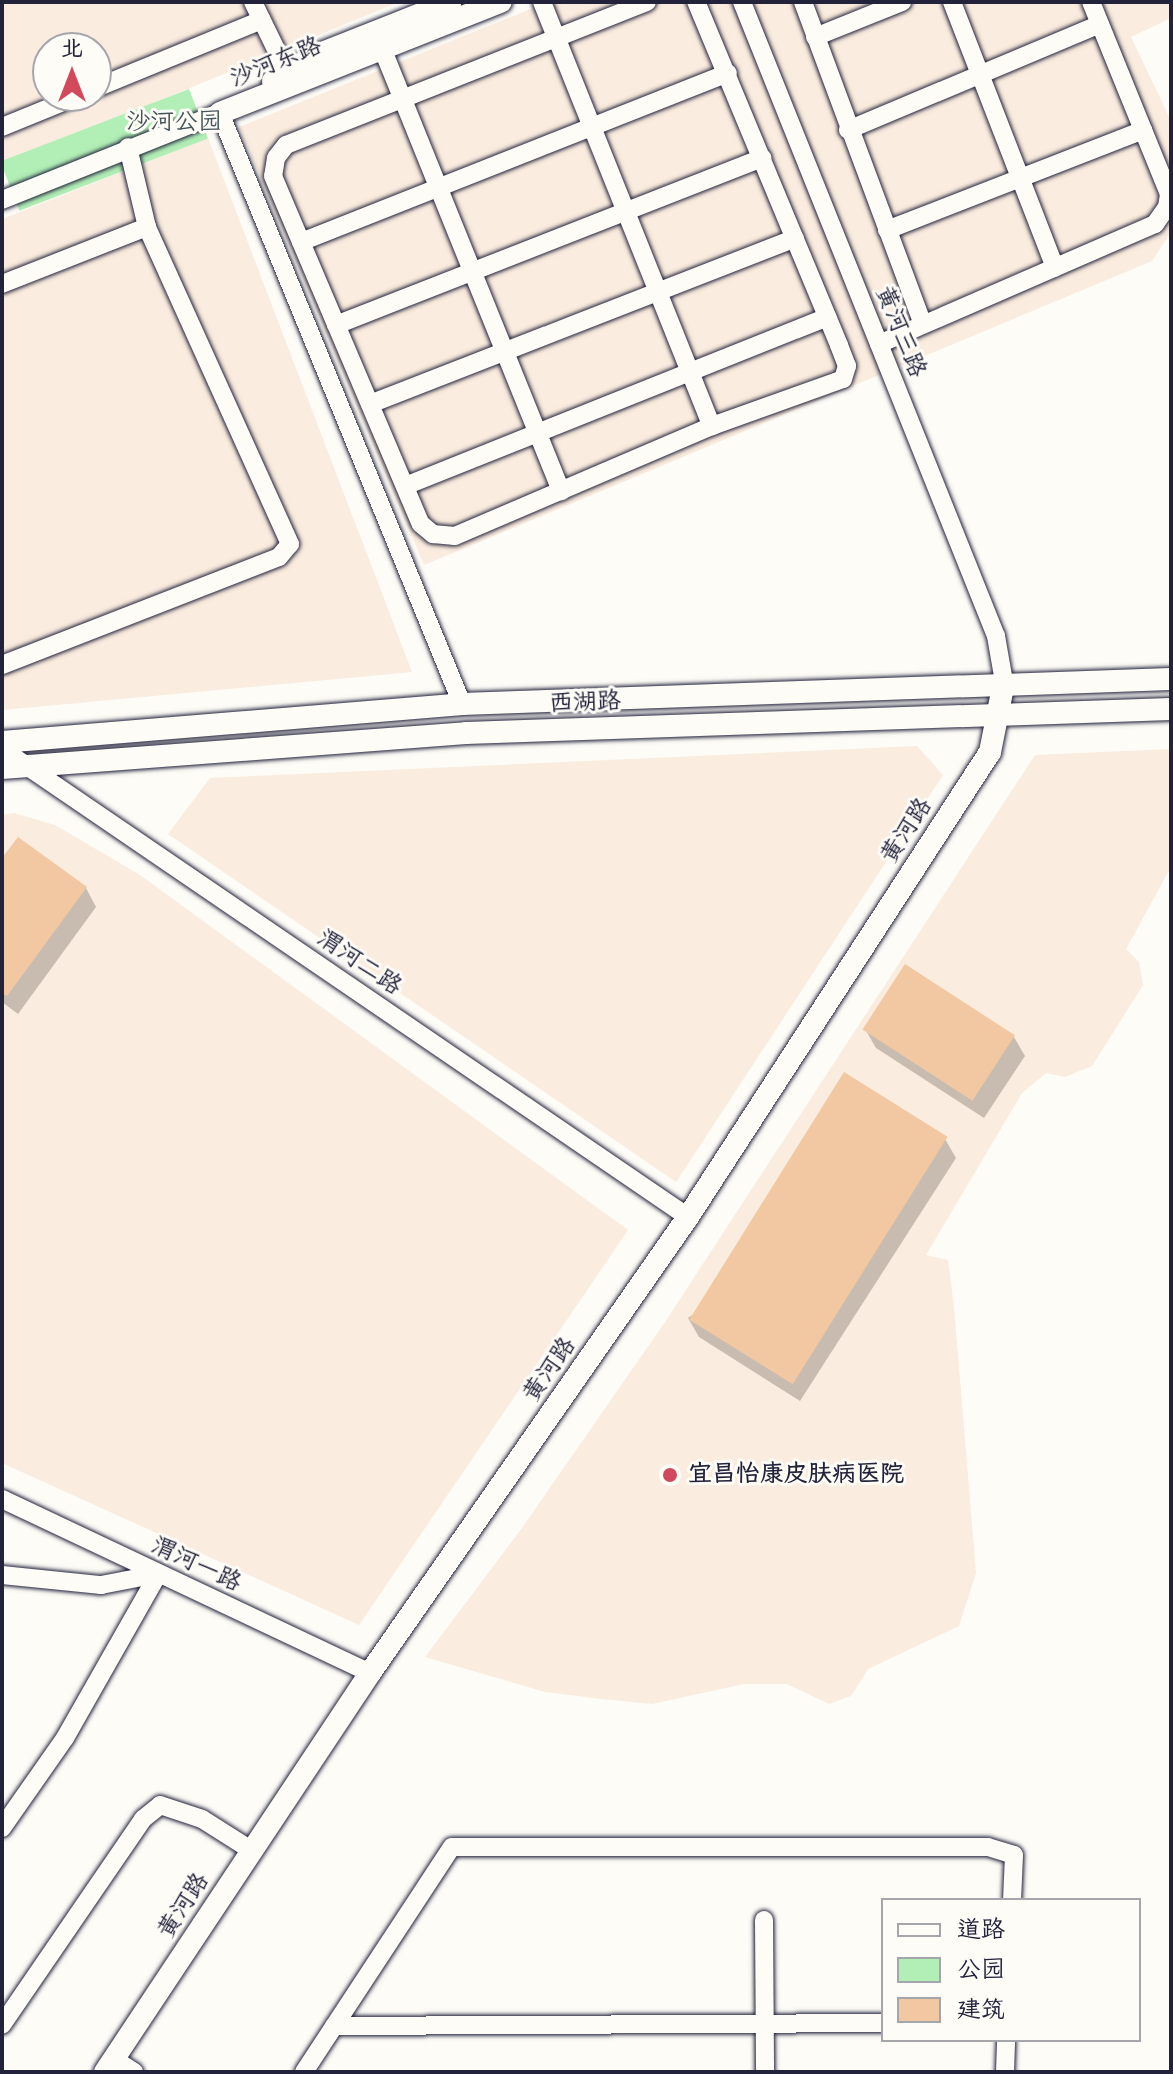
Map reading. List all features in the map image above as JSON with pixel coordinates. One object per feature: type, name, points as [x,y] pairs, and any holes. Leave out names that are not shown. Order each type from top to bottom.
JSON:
[{"type":"main road","name":"沙河东路","points":[[220,113],[379,40],[451,2]]},
{"type":"main road","name":"沙河东路","points":[[220,113],[287,72],[501,2]]},
{"type":"main road","name":"西湖路","points":[[2,742],[462,704],[1004,682],[1171,679]]},
{"type":"main road","name":"黄河路","points":[[110,2066],[370,1673],[688,1217],[990,752],[1001,713],[1004,682]]},
{"type":"main road","name":"西湖路","points":[[12,766],[466,733],[1171,709]]},
{"type":"street","points":[[253,2],[287,72]]},
{"type":"street","points":[[542,2],[712,426]]},
{"type":"street","points":[[647,2],[286,145],[276,158],[273,176],[421,524],[433,534],[455,536],[712,426],[843,379],[847,366],[696,2]]},
{"type":"street","name":"黄河三路","points":[[742,2],[996,636],[1004,682]]},
{"type":"street","points":[[803,2],[848,130],[923,324]]},
{"type":"street","points":[[815,37],[902,2]]},
{"type":"street","points":[[952,2],[1055,268]]},
{"type":"street","points":[[879,344],[1155,224],[1167,207],[1169,194],[1091,2]]},
{"type":"street","points":[[112,81],[262,20]]},
{"type":"street","points":[[848,130],[1100,24]]},
{"type":"street","points":[[379,40],[561,492]]},
{"type":"street","points":[[301,242],[728,73]]},
{"type":"street","points":[[2,127],[39,112]]},
{"type":"street","points":[[2,200],[128,147],[220,113],[462,704]]},
{"type":"street","points":[[887,230],[1143,130]]},
{"type":"street","points":[[2,665],[279,557],[290,544],[147,227],[128,147]]},
{"type":"street","points":[[336,325],[763,158]]},
{"type":"street","points":[[2,284],[147,227]]},
{"type":"street","points":[[370,404],[795,238]]},
{"type":"street","points":[[405,486],[827,317]]},
{"type":"street","name":"渭河二路","points":[[2,749],[12,766],[688,1217]]},
{"type":"street","name":"渭河一路","points":[[2,1499],[370,1673]]},
{"type":"street","points":[[2,1575],[101,1585],[158,1574]]},
{"type":"street","points":[[2,1828],[82,1711],[158,1574]]},
{"type":"street","points":[[2,2025],[143,1819],[160,1805],[202,1819],[251,1850]]},
{"type":"street","points":[[304,2072],[452,1847],[988,1847],[1014,1855],[1012,1898]]},
{"type":"street","points":[[764,1920],[765,2072]]},
{"type":"street","points":[[334,2026],[881,2023]]},
{"type":"street","points":[[1005,2072],[1006,2042]]},
{"type":"street","points":[[110,2066],[134,2072]]},
{"type":"shaded area","points":[[2,2],[399,2],[2,165]]},
{"type":"shaded area","points":[[548,2],[1171,2],[1171,18],[1131,37],[1171,121],[1171,232],[1152,261],[424,565],[239,127]]},
{"type":"shaded area","points":[[208,138],[412,672],[2,710],[2,219]]},
{"type":"shaded area","points":[[917,746],[943,775],[676,1182],[168,834],[210,778]]},
{"type":"shaded area","points":[[1171,749],[1171,867],[1126,949],[1139,962],[1143,985],[1092,1066],[1065,1077],[1046,1073],[1022,1093],[926,1255],[948,1260],[954,1307],[976,1573],[959,1626],[868,1669],[851,1696],[829,1704],[787,1684],[744,1684],[652,1704],[602,1699],[545,1692],[425,1657],[522,1528],[665,1322],[1035,755]]},
{"type":"shaded area","points":[[14,813],[55,825],[140,875],[628,1230],[359,1625],[2,1463],[2,815]]},
{"type":"green space","name":"沙河公园","points":[[189,89],[208,138],[19,211],[2,161]]},
{"type":"building","points":[[18,837],[87,887],[7,996],[2,993],[2,858]]},
{"type":"building","points":[[905,964],[1015,1035],[972,1101],[863,1029]]},
{"type":"building","points":[[844,1072],[947,1137],[793,1384],[689,1320]]},
{"type":"place","name":"宜昌怡康皮肤病医院","points":[[670,1475]]}]
